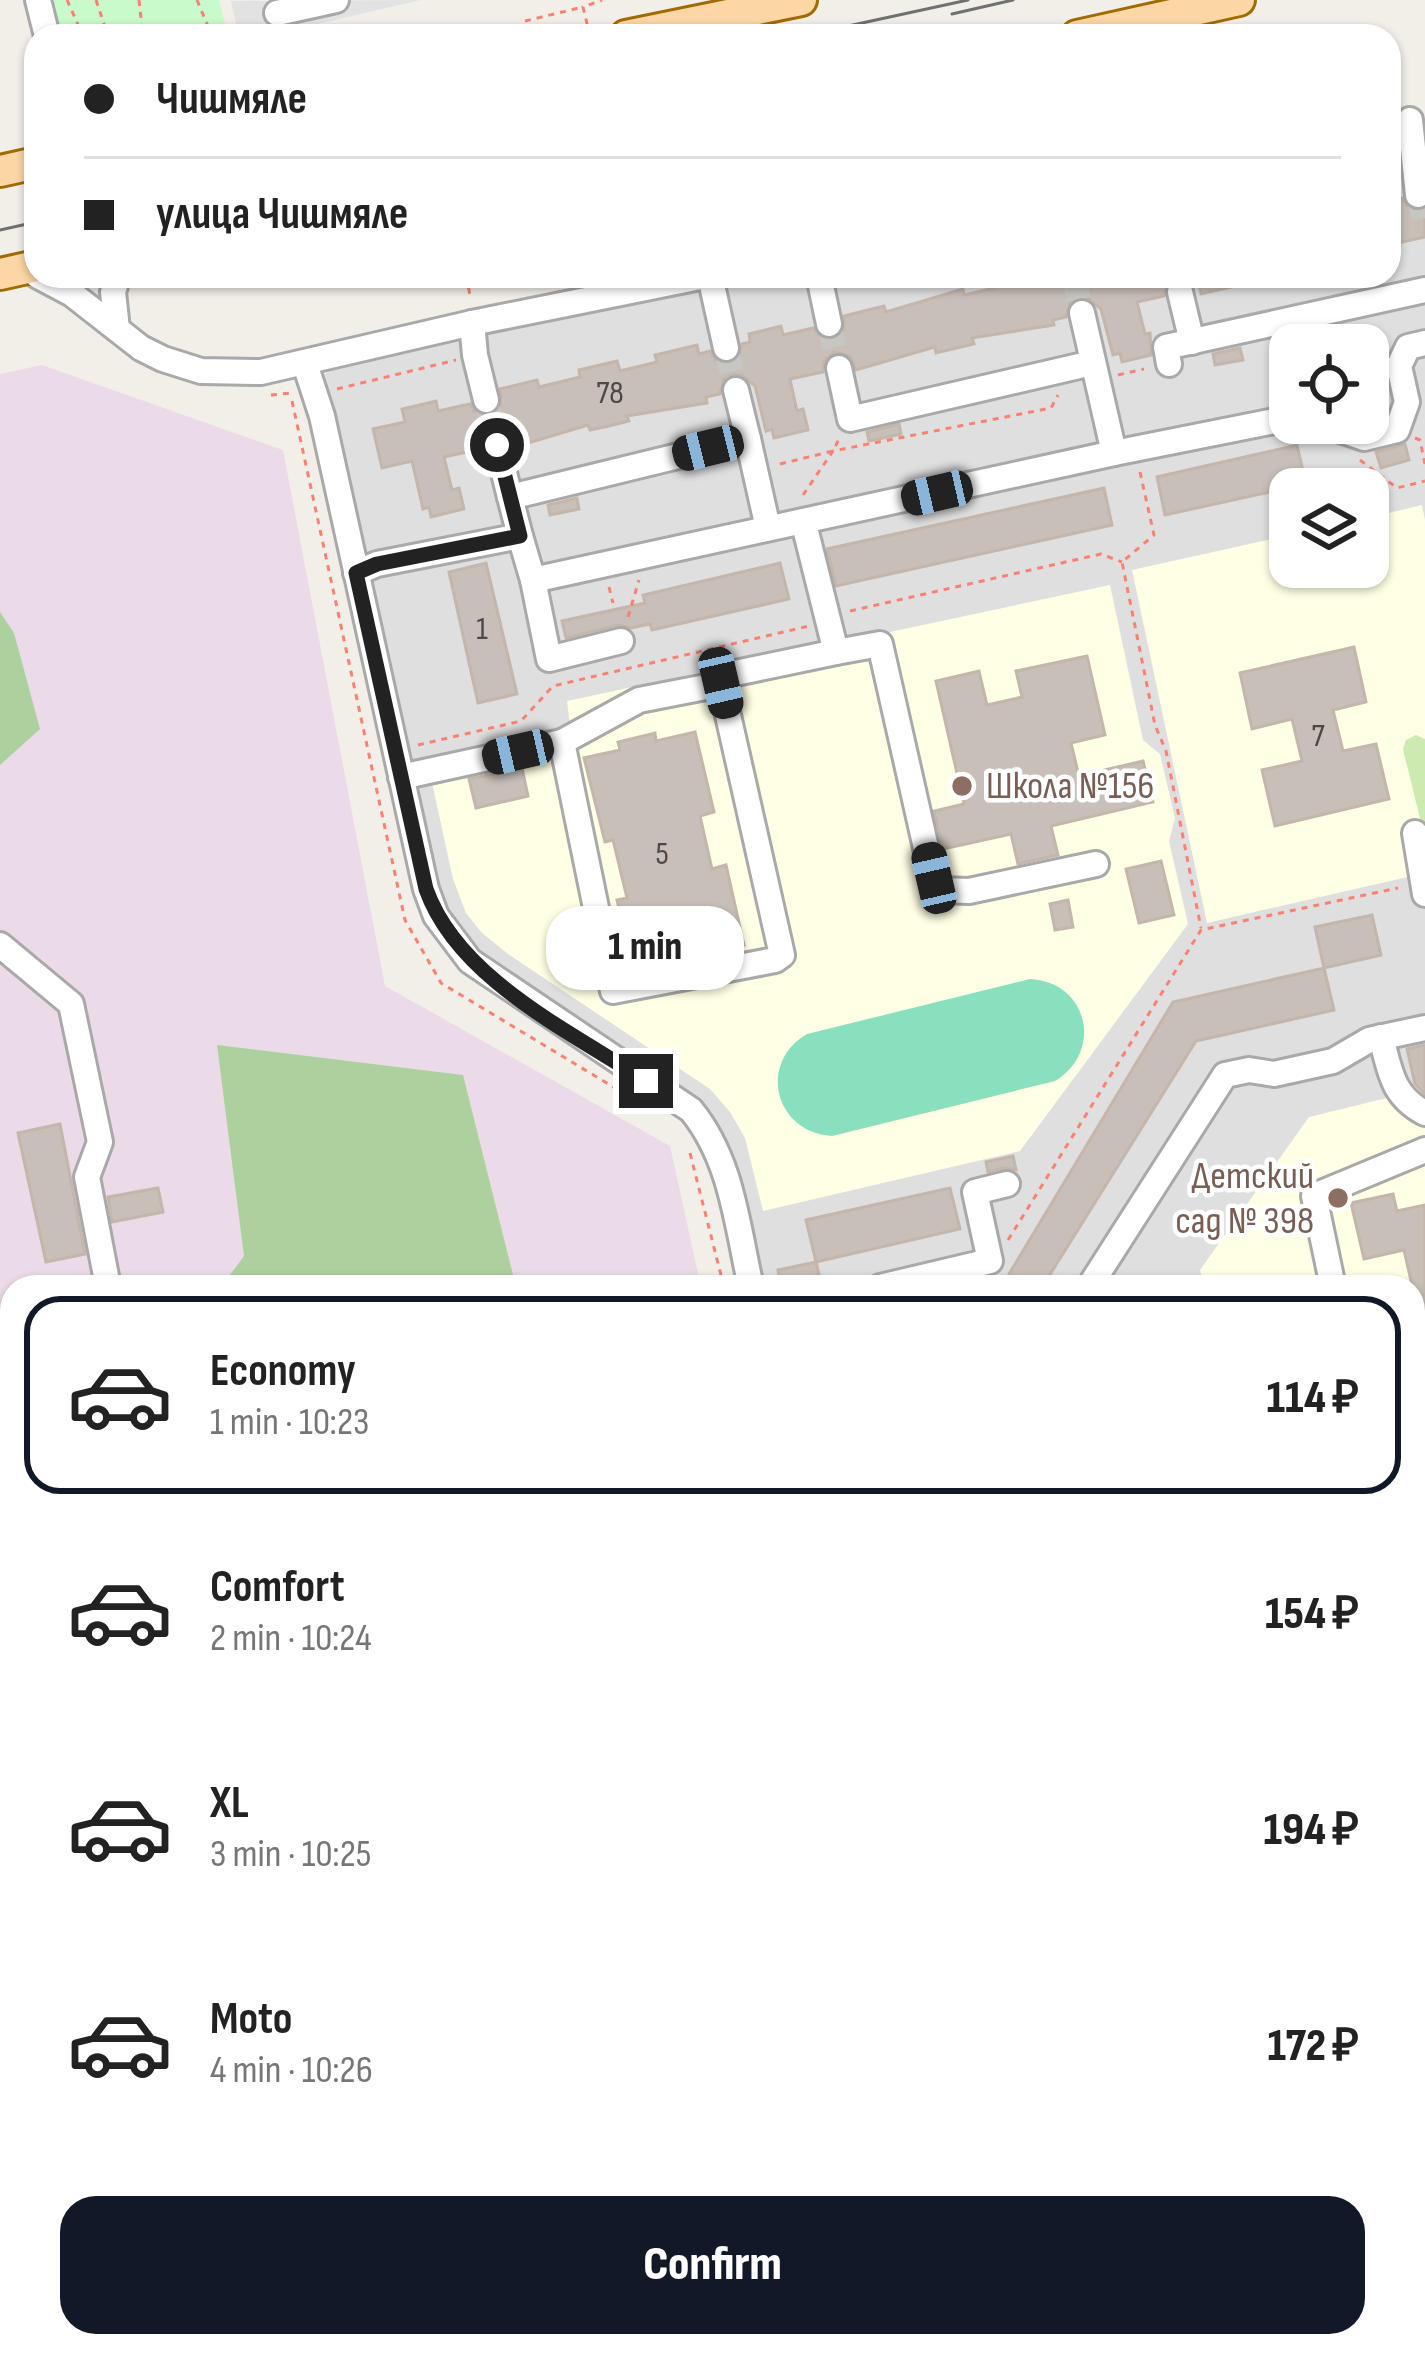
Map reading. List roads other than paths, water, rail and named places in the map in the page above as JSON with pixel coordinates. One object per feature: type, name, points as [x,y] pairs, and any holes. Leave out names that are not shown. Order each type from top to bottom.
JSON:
[{"type":"main road","points":[[684,24],[801,0]]},
{"type":"main road","points":[[1131,24],[1240,0]]},
{"type":"street","points":[[276,16],[336,0]]},
{"type":"street","points":[[1408,121],[1418,195]]},
{"type":"street","points":[[59,288],[141,348],[201,371],[261,372],[648,288]]},
{"type":"street","points":[[114,288],[117,328]]},
{"type":"street","points":[[711,288],[726,347]]},
{"type":"street","points":[[822,288],[829,324]]},
{"type":"street","points":[[1169,364],[1166,347],[1425,290]]},
{"type":"street","points":[[1180,292],[1192,342]]},
{"type":"street","points":[[1082,313],[1087,370],[1125,451]]},
{"type":"street","points":[[472,323],[486,400]]},
{"type":"street","points":[[1389,432],[1397,430],[1407,403],[1399,366],[1408,347],[1425,343]]},
{"type":"street","points":[[305,364],[322,416],[426,889],[436,916],[470,961],[691,1110],[722,1160],[748,1275]]},
{"type":"street","points":[[839,368],[850,419],[1087,370]]},
{"type":"street","points":[[736,390],[754,470],[785,526],[836,652]]},
{"type":"street","points":[[533,580],[1269,422]]},
{"type":"street","points":[[510,496],[748,439]]},
{"type":"street","points":[[497,445],[549,659],[620,641]]},
{"type":"street","points":[[356,573],[377,564],[520,536]]},
{"type":"street","points":[[562,742],[613,991],[775,961],[782,955],[721,683],[726,674],[880,644],[940,890],[969,890],[1096,864]]},
{"type":"street","points":[[401,777],[562,742],[639,700],[721,683]]},
{"type":"street","points":[[1415,833],[1424,888]]},
{"type":"street","points":[[0,945],[71,1004],[100,1142],[87,1177],[106,1275]]},
{"type":"street","points":[[1097,1275],[1226,1075],[1249,1070],[1274,1074],[1333,1061],[1369,1040],[1425,1028]]},
{"type":"street","points":[[1381,1037],[1394,1087],[1402,1100],[1425,1113]]},
{"type":"street","points":[[1330,1275],[1314,1196],[1425,1150]]},
{"type":"street","points":[[931,1275],[990,1261],[975,1192],[1007,1184]]},
{"type":"tunnel","points":[[1418,195],[1425,225]]},
{"type":"tunnel","points":[[1077,288],[1082,313]]},
{"type":"tunnel","points":[[829,324],[839,368]]},
{"type":"tunnel","points":[[726,348],[736,390]]},
{"type":"tunnel","points":[[486,400],[497,445]]},
{"type":"tram line","points":[[857,24],[968,0]]},
{"type":"tram line","points":[[952,14],[1013,0]]},
{"type":"tram line","points":[[0,230],[24,225]]},
{"type":"place","name":"Школа №156","points":[[962,786]]},
{"type":"place","name":"Детский сад № 398","points":[[1338,1198]]}]
